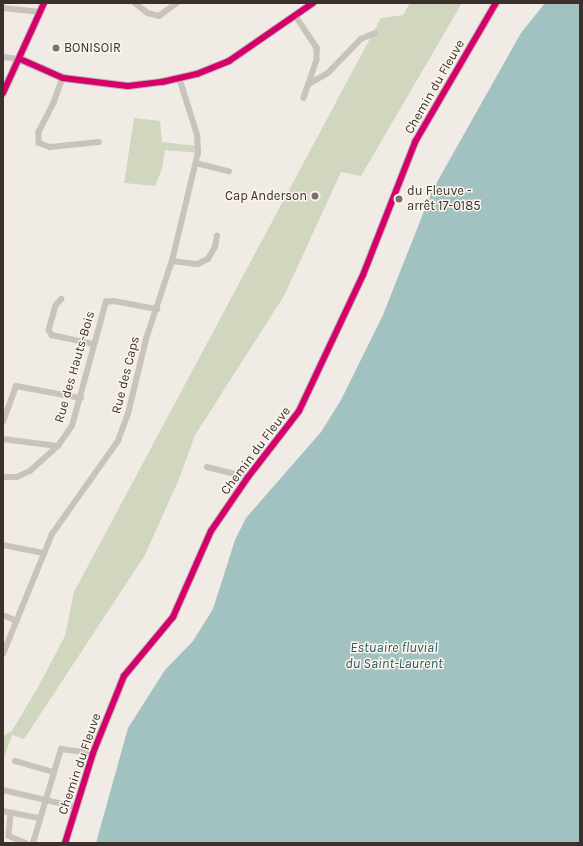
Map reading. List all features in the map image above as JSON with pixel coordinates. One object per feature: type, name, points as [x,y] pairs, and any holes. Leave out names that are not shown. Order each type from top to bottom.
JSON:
[{"type":"street","points":[[3,94],[44,3]]},
{"type":"street","points":[[135,3],[148,13],[159,16],[177,3]]},
{"type":"street","points":[[3,57],[20,59],[63,78],[128,86],[179,78],[197,74],[229,60],[313,3]]},
{"type":"street","name":"Chemin du Fleuve","points":[[65,843],[93,753],[124,676],[173,617],[211,531],[248,477],[299,411],[363,275],[415,142],[496,3]]},
{"type":"street","points":[[3,8],[41,12]]},
{"type":"street","points":[[295,15],[317,48],[317,60],[304,98]]},
{"type":"street","points":[[309,84],[328,72],[361,39],[375,33]]},
{"type":"street","points":[[63,78],[54,103],[39,132],[39,143],[50,147],[99,142]]},
{"type":"street","name":"Rue des Caps","points":[[3,654],[52,534],[69,506],[118,441],[128,414],[146,339],[172,261],[196,163],[197,135],[179,78]]},
{"type":"street","points":[[196,163],[229,171]]},
{"type":"street","points":[[172,261],[198,264],[208,259],[216,248],[217,236]]},
{"type":"street","points":[[62,299],[56,306],[49,330],[52,335],[93,344]]},
{"type":"street","name":"Rue des Hauts-Bois","points":[[3,477],[17,477],[30,471],[58,446],[72,426],[81,398],[93,344],[106,302],[114,301],[157,309]]},
{"type":"street","points":[[3,422],[16,386],[81,398]]},
{"type":"street","points":[[3,439],[58,446]]},
{"type":"street","points":[[207,467],[248,477]]},
{"type":"street","points":[[3,545],[44,553]]},
{"type":"street","points":[[3,615],[17,621]]},
{"type":"street","points":[[33,843],[44,800],[61,749],[93,753]]},
{"type":"street","points":[[15,761],[53,772]]},
{"type":"street","points":[[3,790],[76,807]]},
{"type":"street","points":[[3,812],[39,818]]},
{"type":"street","points":[[11,813],[9,836],[26,843]]},
{"type":"green space","points":[[410,3],[462,3],[361,176],[341,172],[284,296],[195,435],[179,479],[145,555],[24,739],[12,735],[3,761],[3,736],[12,731],[38,687],[65,636],[74,592],[381,18],[403,15]]},
{"type":"green space","points":[[134,118],[160,121],[162,142],[198,146],[198,153],[165,150],[162,169],[155,186],[124,183]]},
{"type":"water","name":"Estuaire fluvial du Saint-Laurent","points":[[545,3],[580,3],[580,843],[96,843],[128,728],[165,670],[193,641],[213,609],[235,540],[246,518],[321,432],[341,400],[383,315],[432,191],[521,33]]},
{"type":"cycle path","points":[[3,93],[44,3]]},
{"type":"cycle path","points":[[20,59],[63,78],[128,86],[162,82],[197,74],[229,61],[313,3]]},
{"type":"cycle path","points":[[65,843],[93,753],[124,676],[173,617],[211,531],[248,477],[299,411],[363,275],[415,142],[496,3]]},
{"type":"place","name":"BONISOIR","points":[[56,48]]},
{"type":"place","name":"Cap Anderson","points":[[315,196]]},
{"type":"place","name":"du Fleuve - arrêt 17-0185","points":[[399,199]]}]
